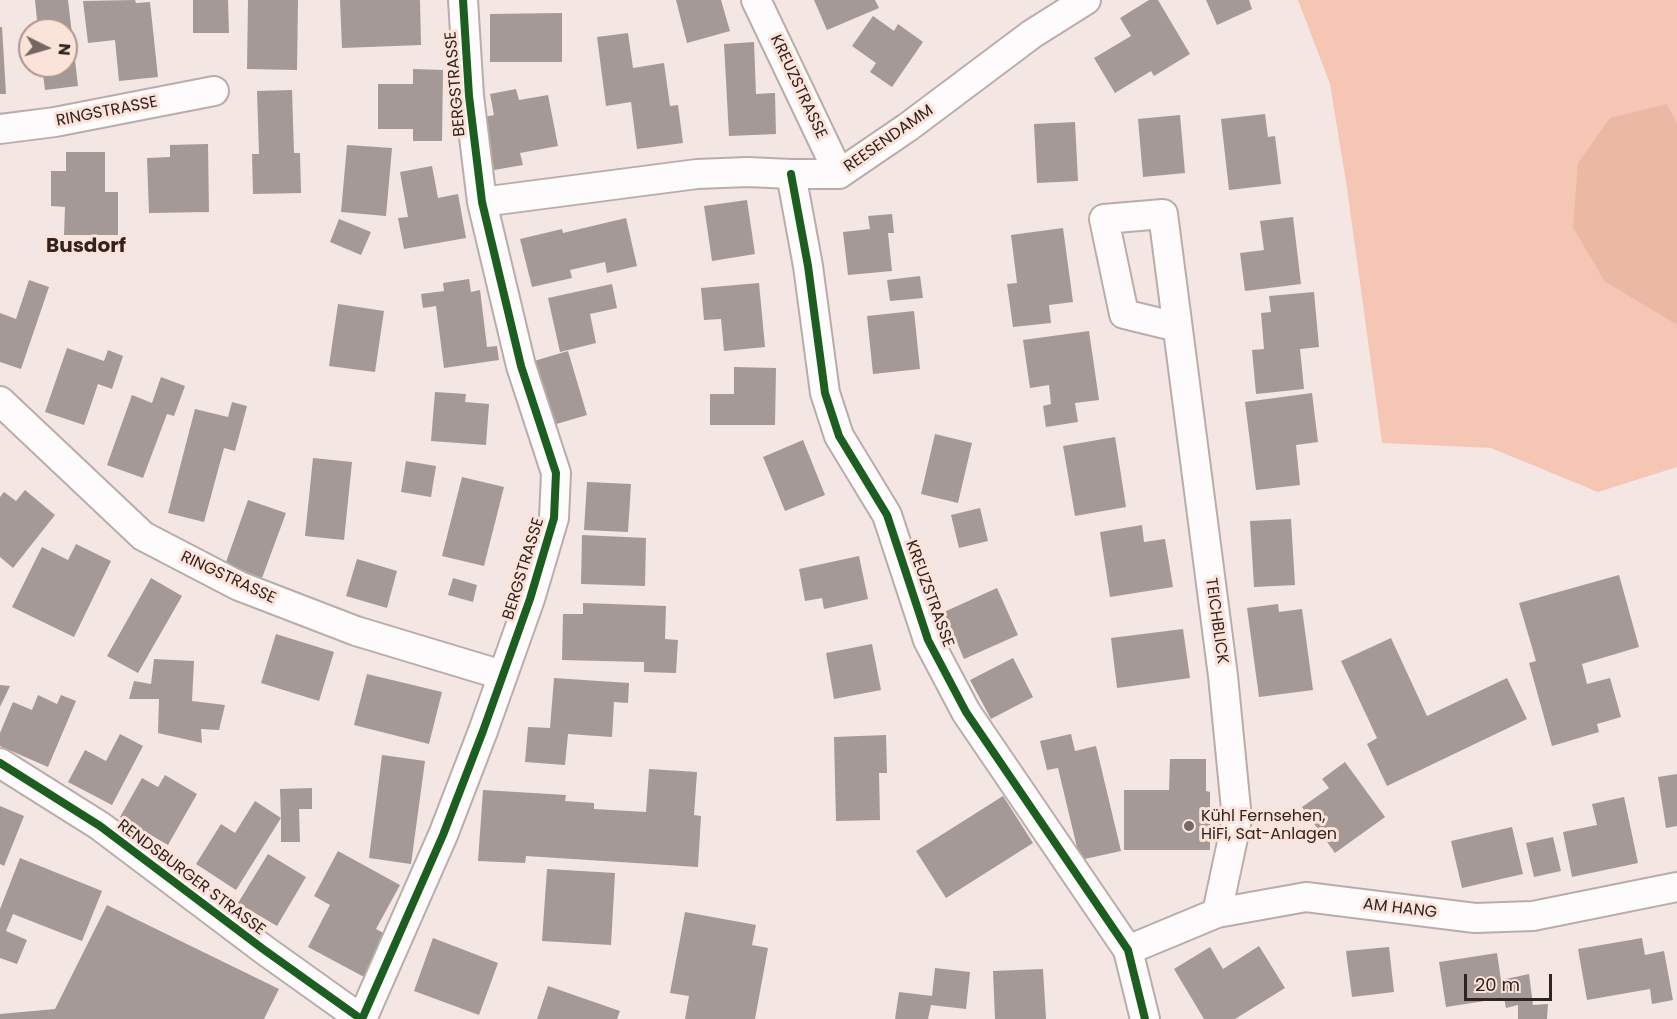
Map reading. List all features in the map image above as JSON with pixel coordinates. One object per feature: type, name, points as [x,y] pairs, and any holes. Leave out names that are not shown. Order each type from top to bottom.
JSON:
[{"type":"street","name":"BERGSTRASSE","points":[[361,1019],[443,835],[533,589],[555,518],[556,472],[521,366],[482,202],[469,96],[463,0]]},
{"type":"street","name":"KREUZSTRASSE","points":[[756,0],[839,174]]},
{"type":"street","name":"REESENDAMM","points":[[482,202],[697,174],[748,172],[839,174],[908,127],[1032,34],[1086,0]]},
{"type":"street","name":"RINGSTRASSE","points":[[0,129],[55,122],[214,91]]},
{"type":"street","name":"KREUZSTRASSE","points":[[790,174],[808,266],[825,393],[839,436],[887,515],[928,640],[966,712],[1128,950],[1145,1019]]},
{"type":"street","name":"TEICHBLICK","points":[[1177,327],[1223,676],[1237,819],[1217,913]]},
{"type":"street","name":"RINGSTRASSE","points":[[0,401],[143,536],[250,591],[356,631],[502,675]]},
{"type":"street","name":"RENDSBURGER STRASSE","points":[[0,763],[100,826],[263,949],[361,1019]]},
{"type":"street","name":"AM HANG","points":[[1128,950],[1217,913],[1306,897],[1475,918],[1533,916],[1677,887]]},
{"type":"shaded area","points":[[1298,0],[1677,0],[1677,123],[1667,104],[1605,282],[1677,325],[1677,467],[1598,492],[1491,448],[1382,443],[1347,188],[1330,84]]},
{"type":"shaded area","points":[[1667,104],[1677,123],[1677,325],[1605,282],[1573,227],[1578,163],[1610,118]]},
{"type":"building","points":[[35,0],[68,0],[70,18],[37,18]]},
{"type":"building","points":[[135,0],[136,3],[150,2],[158,77],[119,81],[115,40],[88,43],[83,1]]},
{"type":"building","points":[[193,0],[228,0],[229,33],[193,33]]},
{"type":"building","points":[[248,0],[298,0],[297,70],[247,69]]},
{"type":"building","points":[[340,0],[420,0],[421,45],[342,48]]},
{"type":"building","points":[[676,0],[721,0],[730,31],[687,43]]},
{"type":"building","points":[[814,0],[875,0],[879,8],[827,30]]},
{"type":"building","points":[[1149,0],[1158,0],[1190,54],[1154,76],[1151,71],[1115,93],[1094,58],[1131,36],[1120,18]]},
{"type":"building","points":[[1206,0],[1249,0],[1252,9],[1217,25]]},
{"type":"building","points":[[562,13],[562,62],[490,62],[490,14]]},
{"type":"building","points":[[873,16],[894,31],[898,24],[923,42],[892,87],[870,72],[876,63],[852,46]]},
{"type":"building","points":[[0,27],[2,27],[6,94],[0,94]]},
{"type":"building","points":[[628,33],[633,68],[664,63],[670,106],[678,105],[683,143],[637,149],[631,102],[606,106],[597,37]]},
{"type":"building","points":[[754,42],[756,94],[775,93],[776,134],[729,136],[724,44]]},
{"type":"building","points":[[413,69],[443,70],[442,141],[413,141],[413,129],[378,129],[378,84],[413,84]]},
{"type":"building","points":[[44,78],[77,78],[78,86],[45,90]]},
{"type":"building","points":[[516,89],[519,100],[548,95],[558,146],[520,153],[523,165],[494,170],[484,117],[494,115],[490,94]]},
{"type":"building","points":[[292,90],[294,153],[300,153],[301,193],[253,194],[252,154],[259,154],[257,91]]},
{"type":"building","points":[[1265,114],[1268,137],[1275,136],[1281,184],[1229,190],[1221,119]]},
{"type":"building","points":[[1180,115],[1185,173],[1143,177],[1138,119]]},
{"type":"building","points":[[1075,122],[1078,181],[1037,183],[1034,124]]},
{"type":"building","points":[[208,144],[209,212],[149,213],[147,158],[170,157],[170,145]]},
{"type":"building","points":[[347,145],[392,148],[386,216],[341,212]]},
{"type":"building","points":[[66,152],[105,152],[105,192],[118,192],[118,235],[64,235],[65,207],[51,206],[51,171],[66,171]]},
{"type":"building","points":[[432,166],[438,198],[458,194],[466,238],[404,249],[398,218],[408,217],[400,172]]},
{"type":"building","points":[[747,200],[755,254],[712,261],[704,206]]},
{"type":"building","points":[[892,214],[894,233],[888,233],[892,271],[848,275],[843,232],[870,229],[868,216]]},
{"type":"building","points":[[1293,217],[1301,284],[1245,291],[1240,253],[1264,250],[1260,221]]},
{"type":"building","points":[[626,218],[637,266],[607,273],[605,262],[570,270],[572,278],[532,287],[520,239],[562,229],[563,233]]},
{"type":"building","points":[[339,219],[371,232],[361,255],[330,242]]},
{"type":"building","points":[[1063,228],[1073,302],[1049,305],[1051,323],[1013,327],[1007,284],[1017,283],[1011,235]]},
{"type":"building","points":[[920,276],[923,298],[890,301],[887,280]]},
{"type":"building","points":[[469,279],[471,292],[480,290],[487,347],[497,346],[499,360],[444,368],[436,306],[423,308],[421,294],[444,291],[443,283]]},
{"type":"building","points":[[29,280],[49,287],[21,369],[0,362],[0,313],[16,319]]},
{"type":"building","points":[[759,283],[765,347],[724,351],[721,319],[704,320],[701,288]]},
{"type":"building","points":[[612,284],[617,308],[590,314],[596,343],[560,352],[548,298]]},
{"type":"building","points":[[1314,292],[1319,347],[1300,349],[1304,389],[1256,394],[1252,350],[1264,349],[1261,313],[1271,312],[1269,296]]},
{"type":"building","points":[[338,304],[384,311],[375,372],[329,366]]},
{"type":"building","points":[[914,311],[920,369],[873,374],[867,316]]},
{"type":"building","points":[[1089,331],[1099,400],[1075,403],[1078,422],[1046,427],[1043,406],[1051,404],[1049,385],[1030,388],[1023,340]]},
{"type":"building","points":[[67,348],[104,361],[108,350],[123,356],[112,389],[98,384],[84,425],[45,412]]},
{"type":"building","points":[[568,351],[587,415],[553,425],[534,361]]},
{"type":"building","points":[[734,367],[776,368],[775,425],[710,425],[710,394],[734,394]]},
{"type":"building","points":[[161,377],[185,386],[174,416],[167,414],[143,478],[107,465],[132,395],[152,403]]},
{"type":"building","points":[[435,392],[466,394],[465,402],[489,404],[486,445],[431,441]]},
{"type":"building","points":[[1312,393],[1318,442],[1296,445],[1300,485],[1256,490],[1245,402]]},
{"type":"building","points":[[232,402],[247,406],[235,451],[224,448],[204,522],[168,513],[195,409],[228,417]]},
{"type":"building","points":[[935,434],[972,443],[958,503],[921,494]]},
{"type":"building","points":[[1115,437],[1126,507],[1075,516],[1063,446]]},
{"type":"building","points":[[803,440],[825,495],[785,511],[763,457]]},
{"type":"building","points":[[313,458],[352,462],[344,540],[305,536]]},
{"type":"building","points":[[406,461],[436,466],[431,497],[401,492]]},
{"type":"building","points":[[462,477],[504,487],[484,566],[442,556]]},
{"type":"building","points":[[587,482],[631,484],[628,532],[584,530]]},
{"type":"building","points":[[25,490],[55,515],[13,568],[0,557],[0,497],[4,492],[16,501]]},
{"type":"building","points":[[248,500],[286,513],[262,578],[225,565]]},
{"type":"building","points":[[980,508],[988,541],[959,548],[951,515]]},
{"type":"building","points":[[1291,519],[1295,585],[1254,587],[1250,521]]},
{"type":"building","points":[[1142,525],[1144,542],[1165,539],[1173,587],[1110,597],[1100,532]]},
{"type":"building","points":[[582,535],[646,538],[645,586],[581,584]]},
{"type":"building","points":[[76,544],[111,561],[74,637],[12,607],[42,547],[68,560]]},
{"type":"building","points":[[859,556],[868,599],[824,609],[822,598],[805,601],[799,569]]},
{"type":"building","points":[[357,559],[397,571],[387,608],[346,596]]},
{"type":"building","points":[[1619,575],[1639,647],[1582,664],[1587,684],[1610,678],[1621,717],[1597,724],[1599,732],[1552,746],[1529,663],[1536,661],[1519,603]]},
{"type":"building","points":[[151,578],[182,596],[138,673],[107,656]]},
{"type":"building","points":[[453,578],[477,585],[473,602],[448,595]]},
{"type":"building","points":[[997,588],[1018,635],[964,659],[944,612]]},
{"type":"building","points":[[583,603],[666,606],[665,639],[678,640],[676,673],[644,672],[644,662],[562,660],[563,614],[583,614]]},
{"type":"building","points":[[1278,604],[1279,612],[1302,609],[1313,690],[1259,697],[1247,608]]},
{"type":"building","points":[[1183,629],[1190,678],[1117,688],[1111,638]]},
{"type":"building","points":[[276,634],[334,652],[319,701],[261,683]]},
{"type":"building","points":[[1391,638],[1427,716],[1507,678],[1527,719],[1387,786],[1367,744],[1377,738],[1341,661]]},
{"type":"building","points":[[872,644],[881,690],[834,699],[826,653]]},
{"type":"building","points":[[1013,658],[1033,697],[991,719],[970,680]]},
{"type":"building","points":[[154,659],[194,661],[192,701],[225,705],[219,730],[201,729],[202,743],[158,733],[159,699],[129,699],[134,681],[151,684]]},
{"type":"building","points":[[367,674],[442,692],[429,744],[354,725]]},
{"type":"building","points":[[554,678],[629,683],[628,703],[614,702],[612,737],[568,734],[565,765],[525,762],[528,727],[550,728]]},
{"type":"building","points":[[0,685],[10,686],[0,707]]},
{"type":"building","points":[[38,695],[57,704],[61,695],[76,701],[48,767],[0,746],[0,733],[13,702],[32,710]]},
{"type":"building","points":[[120,734],[143,746],[112,805],[68,782],[85,750],[106,761]]},
{"type":"building","points":[[1071,734],[1075,751],[1096,746],[1121,851],[1080,860],[1058,768],[1047,770],[1040,741]]},
{"type":"building","points":[[886,735],[887,773],[879,773],[880,820],[836,821],[834,737]]},
{"type":"building","points":[[382,755],[425,761],[411,864],[369,858]]},
{"type":"building","points":[[1170,759],[1206,759],[1206,791],[1210,792],[1210,850],[1124,850],[1124,790],[1169,790]]},
{"type":"building","points":[[1345,762],[1385,817],[1335,853],[1302,807],[1329,788],[1322,779]]},
{"type":"building","points":[[649,769],[697,772],[694,815],[701,816],[698,867],[526,856],[525,863],[478,861],[483,790],[566,795],[565,801],[594,803],[594,809],[646,812]]},
{"type":"building","points":[[1677,774],[1677,826],[1666,828],[1658,777]]},
{"type":"building","points":[[165,775],[197,794],[168,845],[120,817],[142,778],[158,787]]},
{"type":"building","points":[[312,788],[312,809],[299,809],[300,842],[281,842],[280,789]]},
{"type":"building","points":[[1003,796],[1033,843],[946,898],[916,851]]},
{"type":"building","points":[[1624,797],[1638,863],[1572,877],[1563,832],[1597,825],[1592,804]]},
{"type":"building","points":[[255,801],[281,818],[236,890],[196,864],[221,824],[235,833]]},
{"type":"building","points":[[0,806],[24,816],[4,866],[0,864]]},
{"type":"building","points":[[1512,827],[1523,874],[1462,888],[1451,841]]},
{"type":"building","points":[[1553,837],[1561,871],[1534,877],[1526,843]]},
{"type":"building","points":[[338,851],[400,885],[376,929],[389,936],[366,978],[308,947],[330,905],[314,896]]},
{"type":"building","points":[[268,854],[306,877],[277,926],[238,903]]},
{"type":"building","points":[[20,858],[102,891],[82,941],[13,914],[6,931],[27,940],[17,964],[0,958],[0,909]]},
{"type":"building","points":[[547,869],[615,873],[611,945],[542,941]]},
{"type":"building","points":[[107,905],[279,989],[264,1019],[0,1019],[0,1014],[55,1009]]},
{"type":"building","points":[[685,912],[756,925],[752,945],[768,948],[755,1019],[685,1019],[689,996],[670,993]]},
{"type":"building","points":[[433,938],[498,963],[479,1015],[414,991]]},
{"type":"building","points":[[1642,938],[1645,955],[1664,951],[1673,1000],[1652,1004],[1650,989],[1587,1000],[1578,949]]},
{"type":"building","points":[[1259,946],[1285,988],[1235,1019],[1204,1019],[1174,969],[1210,947],[1223,969]]},
{"type":"building","points":[[1389,947],[1394,992],[1352,997],[1346,951]]},
{"type":"building","points":[[1497,953],[1501,980],[1529,974],[1533,1005],[1548,1004],[1547,1019],[1518,1019],[1518,1005],[1506,1008],[1504,998],[1446,1007],[1439,962]]},
{"type":"building","points":[[935,968],[970,972],[966,1009],[931,1005],[928,1019],[895,1019],[899,992],[932,996]]},
{"type":"building","points":[[1043,969],[1046,1019],[995,1019],[993,971]]},
{"type":"building","points":[[548,986],[620,1011],[617,1019],[537,1019]]},
{"type":"cycle path","points":[[362,1019],[443,835],[483,731],[530,599],[554,518],[556,473],[521,366],[482,202],[469,96],[463,0]]},
{"type":"cycle path","points":[[791,174],[808,266],[825,393],[839,436],[887,515],[928,640],[966,712],[1128,950],[1145,1019]]},
{"type":"cycle path","points":[[0,763],[100,826],[263,949],[361,1019]]},
{"type":"place","name":"Kühl Fernsehen, HiFi, Sat-Anlagen","points":[[1189,826]]},
{"type":"district","name":"Busdorf","points":[[86,247]]}]
